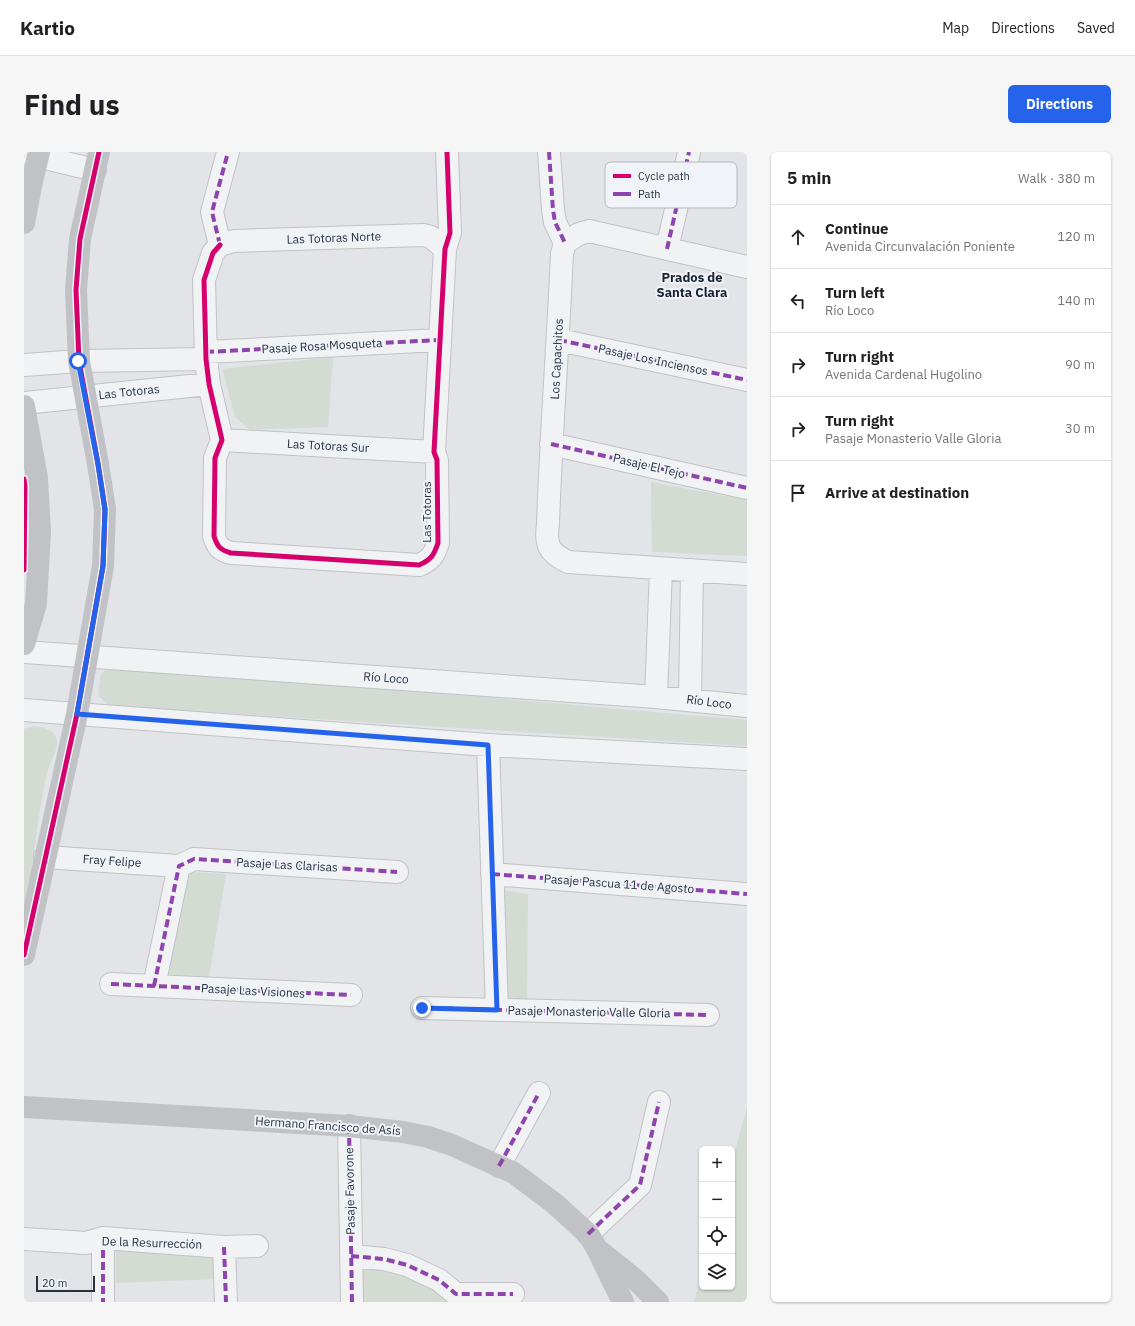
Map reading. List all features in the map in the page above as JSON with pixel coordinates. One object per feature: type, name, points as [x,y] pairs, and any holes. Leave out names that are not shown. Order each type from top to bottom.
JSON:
[{"type":"street","points":[[222,440],[209,384],[206,355],[204,280],[213,253],[220,245],[212,212],[228,152]]},
{"type":"street","name":"Las Totoras","points":[[222,440],[216,458],[214,536],[219,548],[224,551],[231,553],[420,566],[429,561],[435,552],[438,543],[436,460],[434,452],[445,249],[450,233],[447,152]]},
{"type":"street","points":[[549,152],[555,222],[565,243],[579,234],[589,231],[747,267]]},
{"type":"street","points":[[687,162],[689,152]]},
{"type":"street","points":[[24,223],[31,186],[34,154],[97,161],[80,239],[76,290],[78,361],[86,396],[105,510],[103,566],[77,714],[24,955]]},
{"type":"street","points":[[667,249],[676,208]]},
{"type":"street","name":"Las Totoras Norte","points":[[220,245],[234,241],[424,235],[431,237],[445,249]]},
{"type":"street","name":"Los Capachitos","points":[[565,243],[562,254],[559,340],[551,444],[548,524],[546,535],[548,545],[556,556],[568,562],[747,574]]},
{"type":"street","name":"Pasaje Rosa Mosqueta","points":[[206,355],[439,340]]},
{"type":"street","name":"Pasaje Los Inciensos","points":[[559,340],[747,380]]},
{"type":"street","points":[[24,366],[78,361],[206,355]]},
{"type":"street","name":"Las Totoras","points":[[24,405],[86,396],[209,384]]},
{"type":"street","points":[[24,405],[37,478],[40,532],[36,604],[24,644]]},
{"type":"street","name":"Las Totoras Sur","points":[[222,440],[434,452]]},
{"type":"street","name":"Pasaje El Tejo","points":[[551,444],[747,488]]},
{"type":"street","points":[[656,697],[661,569]]},
{"type":"street","points":[[690,700],[692,570]]},
{"type":"street","name":"Río Loco","points":[[24,652],[656,697],[747,706]]},
{"type":"street","points":[[24,710],[488,745],[747,759]]},
{"type":"street","points":[[488,745],[497,1010]]},
{"type":"street","name":"Fray Felipe","points":[[45,857],[179,866]]},
{"type":"street","name":"Pasaje Las Clarisas","points":[[179,866],[194,859],[397,872]]},
{"type":"street","points":[[154,986],[179,866]]},
{"type":"street","name":"Pasaje Pascua 11 de Agosto","points":[[492,874],[747,894]]},
{"type":"street","name":"Pasaje Las Visiones","points":[[111,984],[351,995]]},
{"type":"street","name":"Pasaje Monasterio Valle Gloria","points":[[422,1008],[708,1015]]},
{"type":"street","points":[[499,1166],[539,1093]]},
{"type":"street","points":[[592,1241],[640,1185],[659,1102]]},
{"type":"street","name":"Hermano Francisco de Asís","points":[[24,1107],[349,1126],[403,1132],[428,1137],[452,1145],[499,1166],[528,1182],[554,1203],[613,1263],[637,1281],[658,1302]]},
{"type":"street","name":"Pasaje Favorone","points":[[349,1126],[352,1302]]},
{"type":"street","points":[[104,1238],[104,1302]]},
{"type":"street","name":"De la Resurrección","points":[[24,1239],[86,1244],[104,1238],[224,1247],[257,1246]]},
{"type":"street","name":"Hermano Francisco de Asís","points":[[592,1241],[623,1302]]},
{"type":"street","points":[[224,1247],[226,1302]]},
{"type":"street","points":[[351,1256],[384,1259],[407,1265],[439,1280],[456,1294],[513,1294]]},
{"type":"shaded area","points":[[333,357],[328,427],[250,430],[235,417],[222,369]]},
{"type":"shaded area","points":[[651,482],[747,500],[747,556],[652,552]]},
{"type":"shaded area","points":[[111,665],[747,720],[747,746],[109,706],[98,695],[101,674]]},
{"type":"shaded area","points":[[34,726],[45,728],[52,732],[56,737],[57,745],[48,769],[43,791],[24,916],[24,729]]},
{"type":"shaded area","points":[[190,872],[226,874],[209,977],[167,977]]},
{"type":"shaded area","points":[[498,889],[528,894],[527,1000],[505,1000]]},
{"type":"shaded area","points":[[747,1107],[747,1302],[694,1302],[699,1283],[699,1290],[735,1290],[735,1151]]},
{"type":"shaded area","points":[[116,1244],[215,1256],[219,1279],[116,1283]]},
{"type":"shaded area","points":[[361,1265],[405,1276],[436,1287],[447,1302],[363,1302]]},
{"type":"marked path","points":[[220,245],[212,212],[228,152]]},
{"type":"marked path","points":[[549,152],[555,222],[565,243]]},
{"type":"marked path","points":[[687,162],[689,152]]},
{"type":"marked path","points":[[667,249],[676,208]]},
{"type":"marked path","points":[[206,352],[439,340]]},
{"type":"marked path","points":[[559,340],[747,380]]},
{"type":"marked path","points":[[551,444],[747,488]]},
{"type":"marked path","points":[[154,986],[179,866],[194,859],[397,872]]},
{"type":"marked path","points":[[492,874],[747,894]]},
{"type":"marked path","points":[[111,984],[351,995]]},
{"type":"marked path","points":[[422,1008],[708,1015]]},
{"type":"marked path","points":[[499,1166],[539,1093]]},
{"type":"marked path","points":[[588,1234],[640,1185],[659,1102]]},
{"type":"marked path","points":[[349,1126],[352,1302]]},
{"type":"marked path","points":[[103,1238],[103,1302]]},
{"type":"marked path","points":[[224,1247],[226,1302]]},
{"type":"marked path","points":[[351,1256],[384,1259],[407,1265],[439,1280],[456,1294],[513,1294]]},
{"type":"cycle path","points":[[24,955],[77,714],[103,566],[105,509],[79,361],[76,290],[80,239],[99,152]]},
{"type":"cycle path","points":[[220,245],[213,253],[204,280],[206,359],[209,384],[222,440],[215,458],[214,536],[216,542],[222,549],[231,553],[419,565],[432,557],[438,543],[437,460],[434,452],[445,249],[450,233],[447,152]]},
{"type":"cycle path","points":[[24,479],[24,570]]},
{"type":"district","name":"Prados de Santa Clara","points":[[692,284]]},
{"type":"route","points":[[78,361],[98,464],[105,510],[103,566],[77,714],[488,745],[497,1010],[422,1008]]}]
